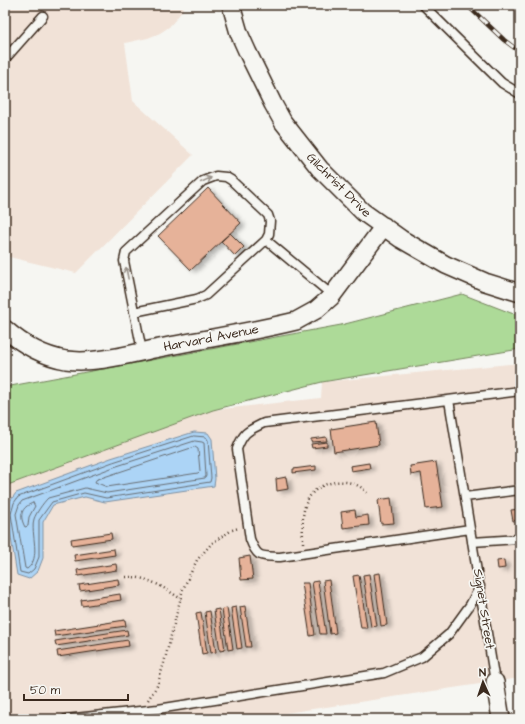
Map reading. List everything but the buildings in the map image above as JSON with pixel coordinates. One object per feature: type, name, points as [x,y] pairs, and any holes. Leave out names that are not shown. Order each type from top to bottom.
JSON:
[{"type":"street","name":"Gilchrist Drive","points":[[231,5],[248,53],[283,122],[320,169],[363,212],[401,239],[446,265],[485,282],[520,292]]},
{"type":"street","name":"Harvard Avenue","points":[[5,329],[16,339],[32,349],[51,357],[67,360],[91,360],[296,321],[316,310],[332,295],[384,226]]},
{"type":"street","name":"Signet Street","points":[[495,682],[501,719]]},
{"type":"lane","points":[[423,5],[502,84],[520,94]]},
{"type":"lane","points":[[5,59],[43,16]]},
{"type":"lane","points":[[134,312],[201,298],[266,240],[270,227],[268,215],[231,180],[220,176],[203,181],[126,252],[124,261],[134,312],[142,351]]},
{"type":"lane","points":[[266,240],[332,295]]},
{"type":"lane","points":[[470,529],[280,557],[263,556],[254,551],[250,539],[237,449],[240,440],[247,431],[264,423],[520,391]]},
{"type":"lane","name":"Signet Street","points":[[449,400],[495,682]]},
{"type":"lane","points":[[465,497],[520,490]]},
{"type":"lane","points":[[472,544],[520,539]]},
{"type":"lane","points":[[66,719],[141,710],[384,673],[422,657],[449,634],[470,605],[480,586]]},
{"type":"path","points":[[303,554],[302,520],[307,500],[316,489],[327,484],[341,482],[353,483],[363,488],[367,493]]},
{"type":"path","points":[[141,710],[157,686],[184,589],[197,560],[212,543],[232,530],[248,526]]},
{"type":"path","points":[[126,577],[142,578],[152,581],[181,599]]},
{"type":"shaded area","points":[[5,5],[184,5],[182,11],[176,19],[169,27],[160,33],[148,38],[125,43],[133,101],[193,155],[76,273],[5,256]]},
{"type":"shaded area","points":[[520,363],[520,678],[246,719],[5,719],[5,486],[213,410],[321,398],[322,382]]},
{"type":"green space","points":[[462,294],[520,315],[520,349],[322,382],[213,410],[5,486],[5,387],[341,325]]},
{"type":"water","points":[[194,432],[208,433],[212,439],[215,479],[214,486],[105,502],[85,497],[53,505],[43,522],[43,558],[38,571],[29,579],[17,575],[7,513],[10,501],[16,493],[111,458]]},
{"type":"railway","points":[[467,5],[504,40],[520,52]]}]
